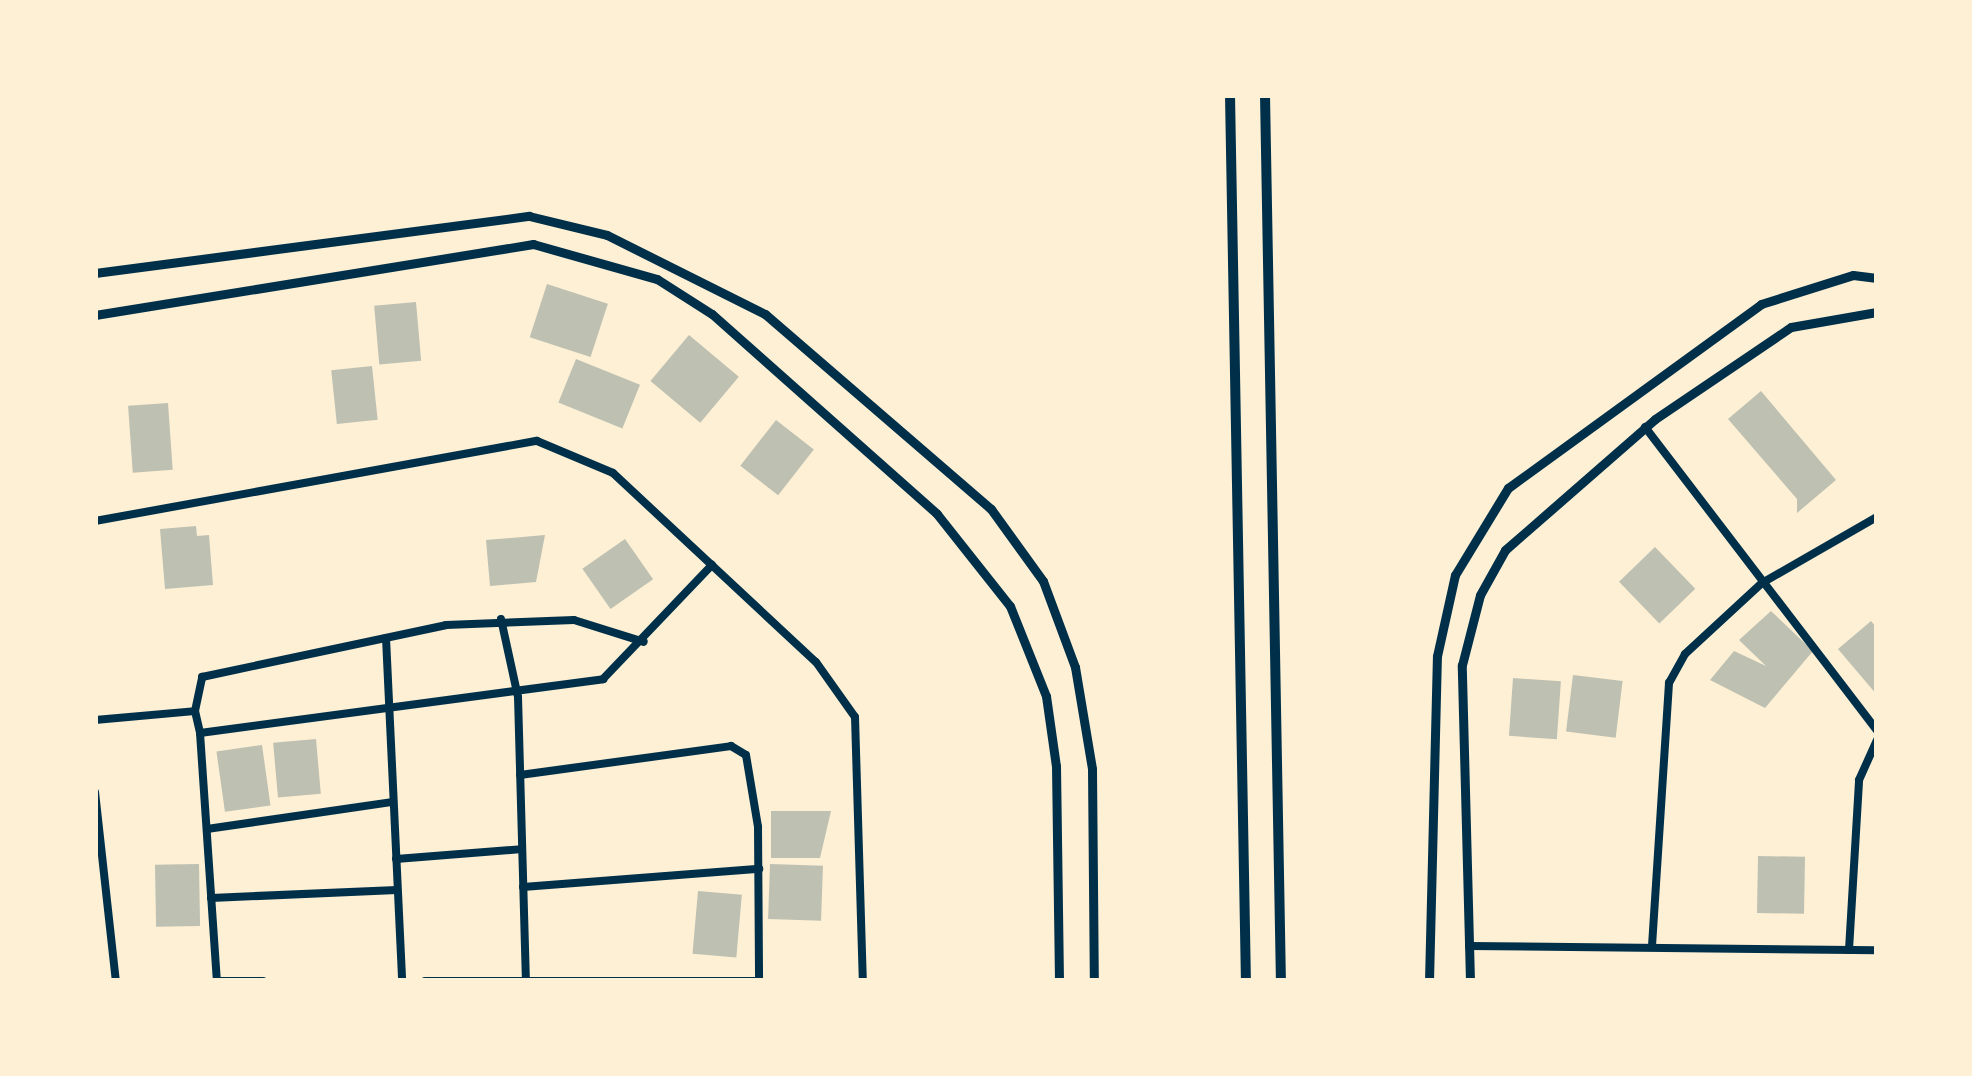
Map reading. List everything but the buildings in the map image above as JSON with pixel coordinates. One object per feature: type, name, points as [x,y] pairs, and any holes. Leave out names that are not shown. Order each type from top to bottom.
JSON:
[{"type":"main road","points":[[1230,95],[1246,981]]},
{"type":"main road","points":[[1265,95],[1282,981]]},
{"type":"street","points":[[95,273],[529,216],[608,235],[765,314],[991,509],[1044,581],[1075,667],[1092,768],[1094,981]]},
{"type":"street","points":[[95,315],[533,244],[657,279],[712,314],[937,514],[1010,606],[1046,696],[1056,766],[1059,981]]},
{"type":"street","points":[[1429,981],[1437,656],[1455,576],[1508,488],[1761,304],[1853,275],[1877,278]]},
{"type":"street","points":[[1470,981],[1462,664],[1480,595],[1528,522],[1645,426],[1790,327],[1877,312]]},
{"type":"street","points":[[1645,426],[1877,730]]},
{"type":"street","points":[[95,521],[537,441],[613,473],[816,662],[855,718],[863,981]]},
{"type":"street","points":[[1652,946],[1668,683],[1685,654],[1762,583],[1877,517]]},
{"type":"street","points":[[200,733],[518,697],[603,679],[644,642],[712,566]]},
{"type":"street","points":[[263,981],[217,981],[200,733],[195,711],[202,678],[386,638],[501,619],[574,620],[644,642]]},
{"type":"street","points":[[501,619],[518,697],[526,978]]},
{"type":"street","points":[[386,638],[402,981]]},
{"type":"street","points":[[95,720],[195,711]]},
{"type":"street","points":[[1849,950],[1859,780],[1877,740]]},
{"type":"street","points":[[425,981],[758,981],[759,869],[753,776],[730,746],[520,774]]},
{"type":"street","points":[[95,792],[116,981]]},
{"type":"street","points":[[207,829],[393,802]]},
{"type":"street","points":[[396,859],[522,849]]},
{"type":"street","points":[[523,887],[759,869]]},
{"type":"street","points":[[211,898],[398,890]]},
{"type":"street","points":[[1470,946],[1877,950]]}]
